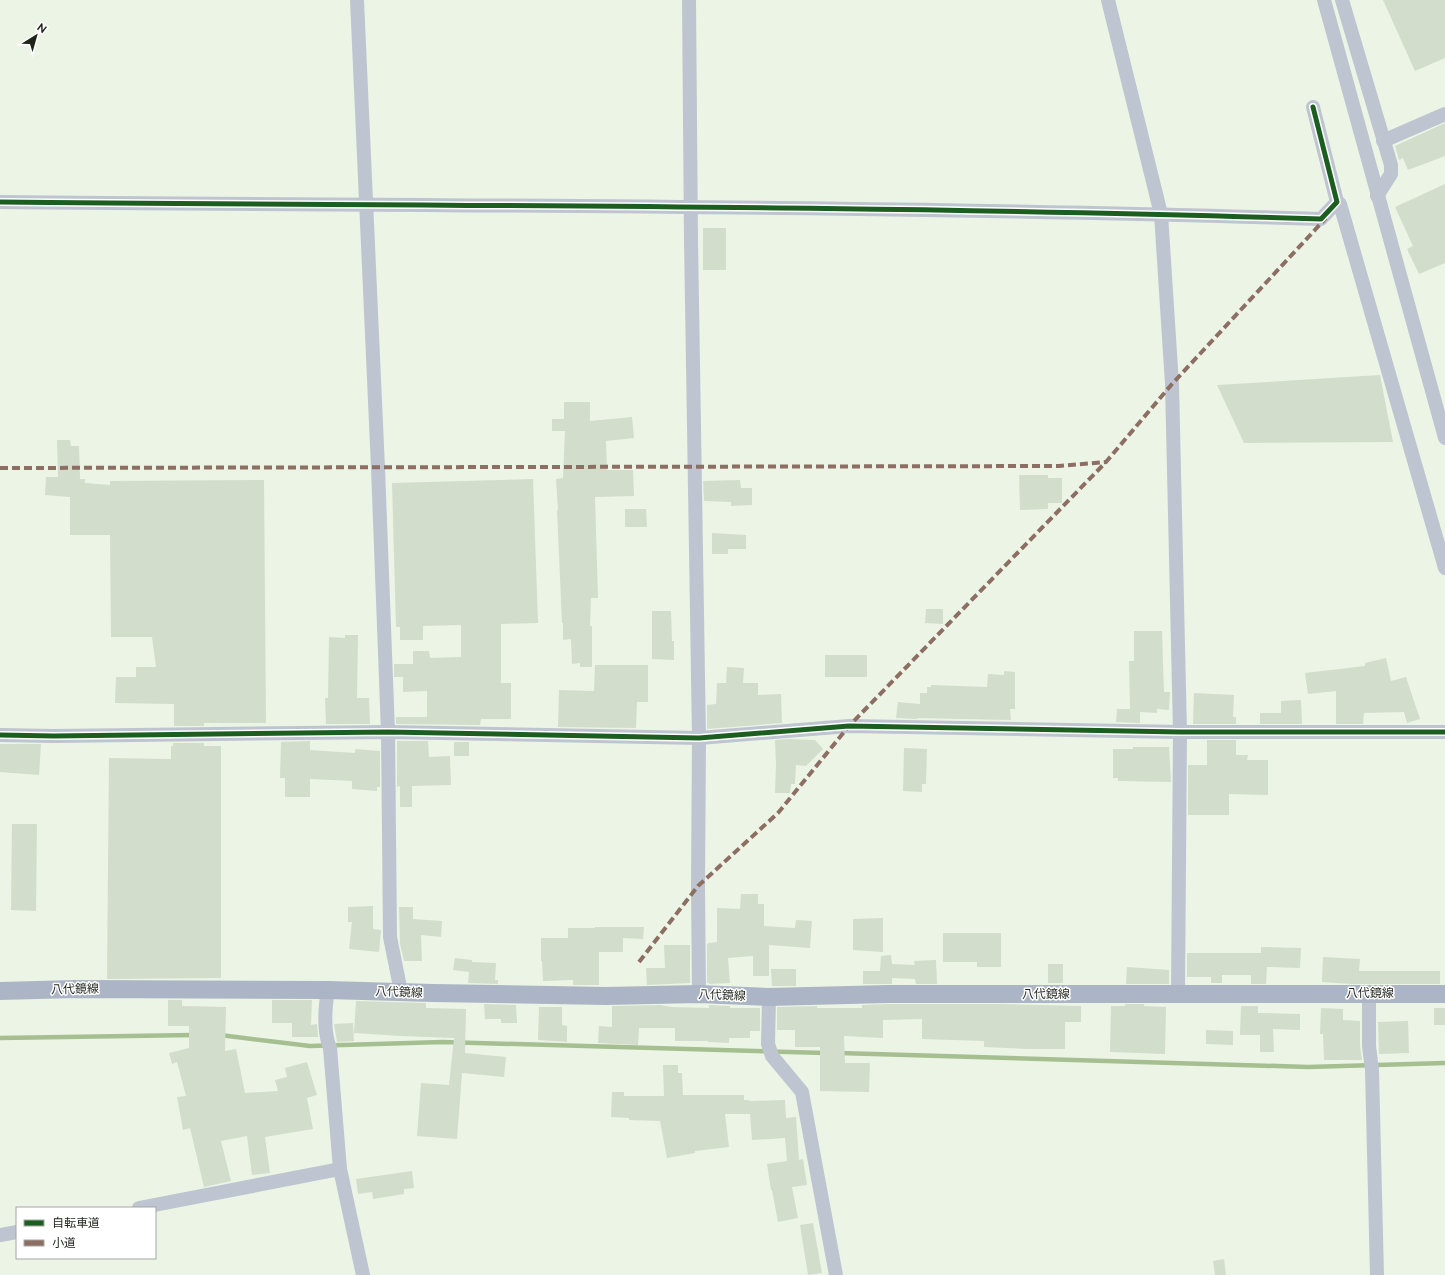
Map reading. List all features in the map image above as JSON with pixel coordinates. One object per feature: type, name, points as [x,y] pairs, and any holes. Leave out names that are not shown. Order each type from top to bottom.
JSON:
[{"type":"main road","name":"八代鏡線","points":[[0,991],[75,989],[328,990],[606,996],[699,994],[768,997],[896,994],[1445,994]]},
{"type":"street","points":[[357,0],[388,732],[390,937],[401,992]]},
{"type":"street","points":[[688,0],[699,738],[699,994]]},
{"type":"street","points":[[1108,0],[1162,214],[1172,384],[1180,732],[1178,993]]},
{"type":"street","points":[[1324,0],[1377,196],[1443,420],[1445,438]]},
{"type":"street","points":[[1342,0],[1391,165],[1391,174],[1377,196]]},
{"type":"street","points":[[0,202],[690,207],[1162,214],[1321,219],[1337,202],[1313,107]]},
{"type":"street","points":[[1383,141],[1445,114]]},
{"type":"street","points":[[1340,204],[1445,568]]},
{"type":"street","points":[[0,735],[54,736],[388,732],[699,738],[849,726],[1180,732],[1445,732]]},
{"type":"street","points":[[328,990],[326,999],[328,1043],[340,1169],[363,1275]]},
{"type":"street","points":[[1369,993],[1369,1046],[1371,1064],[1377,1275]]},
{"type":"street","points":[[768,997],[770,1050],[802,1092],[836,1275]]},
{"type":"street","points":[[144,1207],[340,1169]]},
{"type":"street","points":[[0,1235],[16,1232]]},
{"type":"building","points":[[1383,0],[1445,0],[1445,58],[1415,71]]},
{"type":"building","points":[[1445,123],[1445,156],[1408,170],[1403,158],[1399,160],[1395,146]]},
{"type":"building","points":[[1445,184],[1445,263],[1419,274],[1407,249],[1413,246],[1395,207]]},
{"type":"building","points":[[703,228],[726,228],[726,270],[703,270]]},
{"type":"building","points":[[1380,375],[1393,442],[1244,443],[1217,385]]},
{"type":"building","points":[[564,402],[590,402],[590,421],[632,417],[634,438],[606,441],[607,470],[633,470],[634,496],[595,497],[598,598],[591,598],[590,626],[592,626],[592,667],[580,667],[580,663],[572,664],[571,639],[563,640],[556,479],[563,478],[565,431],[552,431],[552,419],[564,419]]},
{"type":"building","points":[[57,440],[70,440],[71,446],[79,446],[80,479],[85,479],[85,483],[110,485],[110,481],[264,480],[266,723],[204,723],[204,726],[174,726],[174,704],[115,703],[116,677],[136,677],[136,667],[156,667],[152,637],[111,637],[110,535],[70,535],[70,497],[45,495],[46,477],[58,477]]},
{"type":"building","points":[[1019,475],[1048,475],[1048,478],[1062,478],[1062,503],[1048,503],[1048,509],[1020,510]]},
{"type":"building","points":[[533,479],[538,623],[501,624],[501,683],[511,683],[511,719],[481,719],[480,725],[396,724],[396,717],[427,717],[427,691],[403,692],[403,677],[394,677],[394,664],[413,664],[413,651],[429,651],[430,658],[461,657],[461,625],[423,626],[423,640],[400,640],[400,627],[396,627],[392,483]]},
{"type":"building","points":[[740,480],[741,488],[752,488],[752,505],[731,506],[731,502],[704,501],[703,481]]},
{"type":"building","points":[[625,509],[646,509],[647,527],[625,527]]},
{"type":"building","points":[[712,533],[746,535],[746,549],[728,549],[728,554],[712,554]]},
{"type":"building","points":[[926,609],[943,609],[943,624],[925,623]]},
{"type":"building","points":[[652,611],[671,611],[674,660],[652,659]]},
{"type":"building","points":[[1134,631],[1162,631],[1164,692],[1170,692],[1169,710],[1157,709],[1157,713],[1140,712],[1140,723],[1116,722],[1117,709],[1130,709],[1129,661],[1134,661]]},
{"type":"building","points":[[345,635],[358,635],[357,698],[369,698],[370,724],[326,724],[325,698],[328,698],[329,637],[345,638]]},
{"type":"building","points":[[825,655],[867,655],[867,677],[825,677]]},
{"type":"building","points":[[1386,658],[1391,681],[1406,677],[1420,719],[1407,723],[1404,712],[1364,713],[1363,724],[1336,724],[1336,691],[1308,694],[1305,673],[1365,666],[1365,663]]},
{"type":"building","points":[[595,665],[648,665],[648,702],[637,702],[636,728],[558,727],[559,690],[594,691]]},
{"type":"building","points":[[727,667],[744,668],[743,683],[758,683],[758,695],[781,694],[782,723],[707,729],[707,705],[716,704],[717,683],[726,683]]},
{"type":"building","points":[[1004,671],[1015,672],[1015,709],[1010,709],[1011,720],[896,718],[898,702],[920,704],[920,693],[927,693],[927,687],[931,687],[931,685],[987,687],[988,674],[1004,675]]},
{"type":"building","points":[[1194,693],[1234,695],[1233,717],[1236,717],[1236,724],[1193,724]]},
{"type":"building","points":[[1301,700],[1302,724],[1260,724],[1260,713],[1281,713],[1281,701]]},
{"type":"building","points":[[775,740],[815,740],[823,749],[806,766],[796,765],[795,784],[791,784],[790,793],[775,793]]},
{"type":"building","points":[[1207,740],[1236,740],[1236,755],[1248,755],[1247,760],[1268,760],[1268,795],[1229,794],[1229,815],[1188,815],[1188,765],[1207,765]]},
{"type":"building","points":[[310,741],[310,750],[355,753],[355,749],[380,751],[380,787],[377,787],[377,791],[352,789],[352,781],[310,779],[310,797],[285,797],[285,778],[280,778],[281,742]]},
{"type":"building","points":[[397,741],[428,741],[429,757],[450,756],[451,785],[412,786],[412,807],[400,807],[400,786],[397,787]]},
{"type":"building","points":[[454,742],[469,742],[469,756],[454,756]]},
{"type":"building","points":[[173,743],[204,743],[204,746],[221,746],[221,978],[107,979],[109,758],[171,759],[171,746],[173,746]]},
{"type":"building","points":[[0,744],[41,744],[39,775],[0,772]]},
{"type":"building","points":[[1133,747],[1169,747],[1171,782],[1118,781],[1118,778],[1113,778],[1113,749],[1133,749]]},
{"type":"building","points":[[904,748],[927,749],[926,784],[922,784],[922,792],[903,791]]},
{"type":"building","points":[[12,824],[37,824],[36,911],[11,910]]},
{"type":"building","points":[[741,894],[758,894],[758,904],[764,904],[764,926],[795,928],[796,920],[812,921],[810,948],[769,945],[769,976],[753,976],[753,956],[728,958],[730,983],[709,984],[707,983],[707,945],[708,943],[717,942],[717,908],[740,909]]},
{"type":"building","points":[[373,906],[373,929],[381,930],[379,952],[349,949],[352,922],[348,922],[348,907]]},
{"type":"building","points":[[399,907],[413,907],[413,919],[442,921],[441,937],[421,935],[422,961],[404,961],[400,944]]},
{"type":"building","points":[[883,918],[883,952],[853,950],[853,919]]},
{"type":"building","points":[[644,927],[643,939],[623,938],[623,952],[599,952],[599,985],[573,985],[573,980],[543,981],[541,938],[568,938],[568,928]]},
{"type":"building","points":[[943,933],[1001,933],[1001,967],[977,967],[977,962],[943,962]]},
{"type":"building","points":[[664,945],[690,945],[690,983],[647,985],[646,968],[665,968]]},
{"type":"building","points":[[1261,947],[1301,948],[1300,968],[1267,967],[1266,984],[1251,984],[1251,975],[1222,975],[1222,983],[1211,983],[1211,977],[1187,977],[1187,953],[1261,953]]},
{"type":"building","points":[[891,955],[892,964],[915,965],[914,961],[936,960],[937,984],[916,984],[915,979],[892,978],[892,984],[863,984],[863,971],[880,971],[881,956]]},
{"type":"building","points":[[1323,957],[1360,959],[1359,971],[1440,971],[1440,984],[1351,984],[1322,982]]},
{"type":"building","points":[[455,958],[472,960],[472,962],[496,963],[495,980],[498,980],[498,984],[468,983],[469,972],[453,970]]},
{"type":"building","points":[[1048,964],[1063,964],[1063,983],[1048,983]]},
{"type":"building","points":[[1127,967],[1169,970],[1169,984],[1126,984]]},
{"type":"building","points":[[771,969],[796,969],[796,986],[772,986]]},
{"type":"building","points":[[168,1000],[182,1000],[182,1006],[226,1007],[225,1051],[236,1049],[245,1093],[278,1091],[275,1080],[287,1077],[285,1068],[307,1062],[317,1095],[307,1098],[313,1129],[265,1137],[270,1173],[252,1175],[247,1136],[221,1141],[231,1181],[204,1187],[190,1128],[183,1130],[177,1097],[186,1096],[177,1062],[172,1064],[169,1053],[189,1048],[189,1026],[168,1026]]},
{"type":"building","points":[[272,1000],[312,1000],[311,1025],[317,1024],[318,1037],[292,1037],[292,1023],[272,1023]]},
{"type":"building","points":[[356,1001],[426,1003],[426,1008],[466,1009],[465,1053],[506,1057],[504,1077],[462,1073],[457,1139],[417,1136],[421,1083],[449,1085],[454,1038],[354,1033]]},
{"type":"building","points":[[484,1004],[516,1005],[517,1023],[501,1023],[501,1019],[485,1019]]},
{"type":"building","points":[[1125,1004],[1144,1004],[1144,1006],[1166,1007],[1165,1054],[1110,1052],[1111,1006],[1125,1006]]},
{"type":"building","points":[[660,1005],[672,1007],[709,1008],[709,1005],[730,1006],[730,1008],[760,1008],[760,1031],[750,1031],[750,1038],[729,1038],[729,1043],[708,1041],[675,1041],[675,1028],[639,1028],[638,1045],[598,1043],[599,1026],[612,1027],[612,1006]]},
{"type":"building","points":[[862,1005],[1081,1006],[1081,1022],[1065,1022],[1065,1049],[1029,1049],[984,1047],[984,1041],[922,1039],[922,1019],[883,1020],[883,1038],[844,1036],[845,1063],[870,1063],[869,1092],[820,1091],[820,1047],[795,1047],[795,1030],[777,1030],[777,1007],[817,1006],[817,1008],[862,1008]]},
{"type":"building","points":[[1241,1006],[1258,1006],[1258,1013],[1300,1014],[1300,1030],[1273,1029],[1274,1052],[1260,1052],[1260,1035],[1240,1035]]},
{"type":"building","points":[[539,1007],[562,1007],[562,1025],[567,1026],[567,1042],[538,1040]]},
{"type":"building","points":[[1321,1008],[1343,1009],[1343,1020],[1360,1021],[1360,1046],[1362,1060],[1324,1060],[1323,1034],[1320,1034]]},
{"type":"building","points":[[1434,1008],[1445,1008],[1445,1025],[1434,1025]]},
{"type":"building","points":[[1408,1021],[1409,1053],[1379,1054],[1378,1022]]},
{"type":"building","points":[[353,1023],[354,1041],[337,1042],[334,1024]]},
{"type":"building","points":[[1206,1030],[1233,1031],[1233,1045],[1206,1044]]},
{"type":"building","points":[[663,1065],[678,1065],[678,1073],[682,1073],[683,1095],[744,1095],[744,1100],[749,1101],[785,1100],[786,1118],[796,1117],[799,1160],[803,1159],[807,1185],[792,1187],[798,1218],[778,1222],[771,1190],[767,1164],[787,1161],[785,1138],[752,1140],[750,1114],[725,1114],[729,1147],[695,1151],[695,1153],[667,1158],[660,1121],[629,1120],[629,1118],[611,1117],[612,1092],[624,1092],[624,1096],[664,1096]]},
{"type":"building","points":[[412,1171],[414,1188],[404,1189],[404,1194],[373,1199],[372,1192],[358,1194],[356,1179]]},
{"type":"building","points":[[813,1223],[822,1273],[808,1275],[800,1225]]},
{"type":"building","points":[[1224,1259],[1226,1275],[1215,1275],[1213,1261]]},
{"type":"waterway","points":[[0,1038],[194,1035]]},
{"type":"waterway","points":[[220,1035],[310,1046],[443,1042],[825,1053]]},
{"type":"waterway","points":[[839,1053],[1308,1067],[1445,1063]]},
{"type":"marked path","points":[[639,962],[698,886],[778,813],[849,726],[1106,462],[1172,384],[1326,218]]},
{"type":"marked path","points":[[0,468],[1059,466],[1106,462]]},
{"type":"cycle path","points":[[0,202],[991,211],[1321,219],[1337,202],[1313,107]]},
{"type":"cycle path","points":[[0,735],[54,736],[388,732],[699,738],[849,726],[1180,732],[1445,732]]}]
